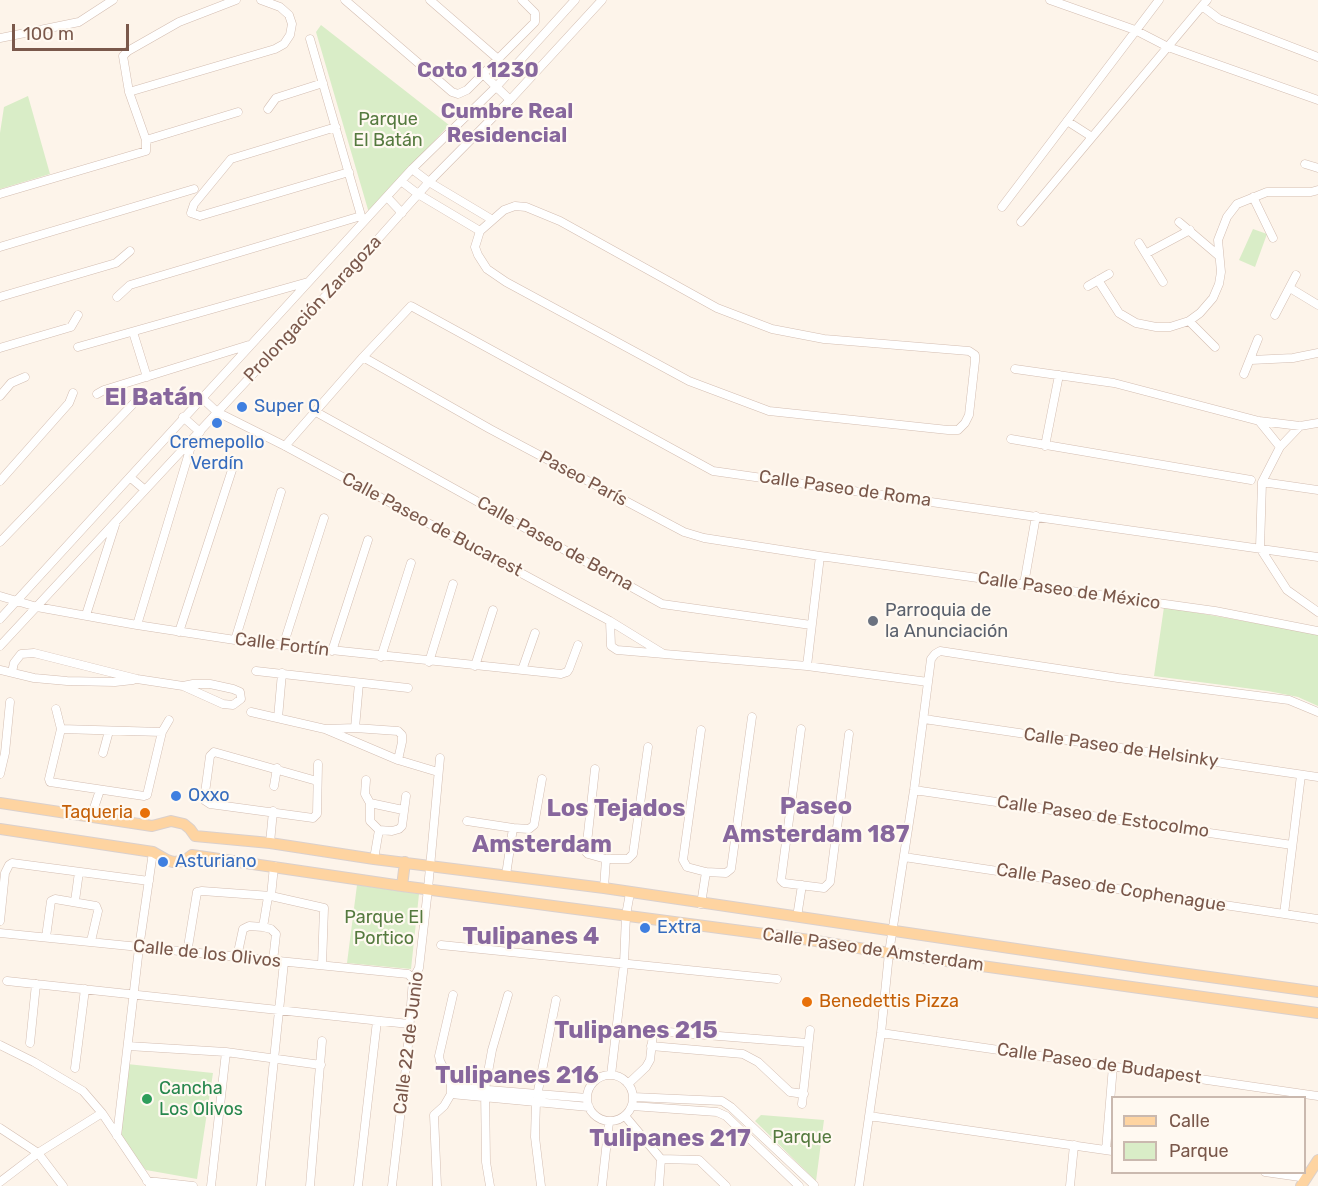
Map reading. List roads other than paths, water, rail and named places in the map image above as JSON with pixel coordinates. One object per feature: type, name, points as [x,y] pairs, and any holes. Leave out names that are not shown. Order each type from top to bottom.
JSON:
[{"type":"main road","points":[[0,803],[152,826],[171,821],[176,822],[190,829],[195,836],[192,855]]},
{"type":"main road","name":"Calle Paseo de Amsterdam","points":[[0,829],[153,852],[173,862],[184,861],[192,855],[1318,1013]]},
{"type":"main road","name":"Calle Paseo de Amsterdam","points":[[195,836],[270,843],[374,859],[604,888],[892,932],[1318,992]]},
{"type":"main road","points":[[402,886],[405,862]]},
{"type":"main road","points":[[1304,1182],[1318,1160]]},
{"type":"street","points":[[0,38],[79,22],[113,0]]},
{"type":"street","points":[[0,194],[146,151],[146,140],[129,92],[123,56],[190,16],[236,0]]},
{"type":"street","points":[[129,92],[275,49],[285,44],[292,24],[289,15],[280,7],[261,0]]},
{"type":"street","points":[[345,0],[452,92],[463,93],[535,22],[535,13],[522,0]]},
{"type":"street","points":[[430,0],[498,59]]},
{"type":"street","name":"Prolongación Zaragoza","points":[[0,619],[131,478],[183,417],[362,220],[496,87],[575,0]]},
{"type":"street","name":"Prolongación Zaragoza","points":[[0,646],[429,182],[602,0]]},
{"type":"street","points":[[1050,0],[1135,30],[1168,47],[1318,100]]},
{"type":"street","points":[[1002,207],[1159,0]]},
{"type":"street","points":[[1021,222],[1205,3],[1219,19],[1318,57]]},
{"type":"street","points":[[117,297],[130,285],[362,220],[310,39]]},
{"type":"street","points":[[483,74],[510,99]]},
{"type":"street","points":[[268,109],[276,98],[323,83]]},
{"type":"street","points":[[146,140],[238,112]]},
{"type":"street","points":[[1066,121],[1092,137]]},
{"type":"street","points":[[336,127],[231,159],[194,204],[191,213],[200,216],[349,172]]},
{"type":"street","points":[[1305,164],[1318,168]]},
{"type":"street","points":[[412,169],[429,182],[491,219]]},
{"type":"street","points":[[401,181],[418,195],[480,231]]},
{"type":"street","points":[[0,247],[194,189]]},
{"type":"street","points":[[1098,280],[1119,313],[1136,323],[1170,327],[1189,321],[1200,313],[1213,298],[1219,284],[1221,272],[1218,240],[1227,217],[1237,204],[1267,192],[1318,190]]},
{"type":"street","points":[[436,205],[445,192]]},
{"type":"street","points":[[1253,196],[1273,238]]},
{"type":"street","points":[[387,197],[402,213]]},
{"type":"street","points":[[526,207],[560,221],[717,308],[772,329],[824,339],[969,351],[975,355],[969,416],[958,430],[948,430],[769,411],[688,381],[495,275],[482,263],[477,255],[476,247],[480,231],[491,219],[504,210],[526,207]]},
{"type":"street","points":[[1179,222],[1219,256]]},
{"type":"street","points":[[1147,253],[1190,230]]},
{"type":"street","points":[[1139,243],[1163,282]]},
{"type":"street","points":[[0,297],[116,263],[130,251]]},
{"type":"street","points":[[1088,286],[1109,274]]},
{"type":"street","points":[[1275,315],[1296,275]]},
{"type":"street","points":[[78,347],[308,282]]},
{"type":"street","points":[[1290,288],[1318,305]]},
{"type":"street","name":"Calle Paseo de Roma","points":[[363,357],[411,306],[713,471],[1318,557]]},
{"type":"street","points":[[0,348],[71,327],[78,315]]},
{"type":"street","points":[[1189,321],[1215,347]]},
{"type":"street","points":[[133,332],[147,377]]},
{"type":"street","points":[[1245,374],[1258,339]]},
{"type":"street","points":[[97,394],[251,344]]},
{"type":"street","points":[[1251,360],[1293,358],[1318,353]]},
{"type":"street","points":[[285,446],[363,357]]},
{"type":"street","name":"Paseo París","points":[[363,357],[490,429],[684,532],[704,538],[820,556]]},
{"type":"street","points":[[1015,369],[1114,383],[1259,421],[1300,426],[1318,423]]},
{"type":"street","points":[[1045,446],[1059,375]]},
{"type":"street","points":[[0,396],[11,383],[25,377]]},
{"type":"street","points":[[0,481],[69,403],[74,393]]},
{"type":"street","name":"Calle Paseo de Bucarest","points":[[202,398],[217,412],[285,446],[610,621],[662,653]]},
{"type":"street","points":[[0,542],[134,403]]},
{"type":"street","name":"Calle Paseo de Berna","points":[[316,412],[662,603],[811,625]]},
{"type":"street","points":[[183,417],[200,432]]},
{"type":"street","points":[[1259,421],[1280,447]]},
{"type":"street","points":[[1300,426],[1280,447],[1262,482],[1260,548],[1287,590],[1318,612]]},
{"type":"street","points":[[138,625],[193,439]]},
{"type":"street","points":[[1011,439],[1251,480]]},
{"type":"street","points":[[179,632],[232,470]]},
{"type":"street","points":[[131,478],[145,490]]},
{"type":"street","points":[[1262,482],[1318,490]]},
{"type":"street","points":[[236,640],[281,492]]},
{"type":"street","points":[[1024,584],[1036,516]]},
{"type":"street","points":[[283,646],[324,518]]},
{"type":"street","points":[[86,615],[116,522]]},
{"type":"street","points":[[332,651],[368,540]]},
{"type":"street","points":[[807,666],[820,556]]},
{"type":"street","name":"Calle Paseo de México","points":[[820,556],[1215,611],[1318,631]]},
{"type":"street","points":[[381,657],[411,563]]},
{"type":"street","points":[[429,662],[453,584]]},
{"type":"street","name":"Calle Fortín","points":[[0,596],[37,607],[236,640],[381,657],[561,674],[567,672],[578,645]]},
{"type":"street","points":[[475,666],[493,610]]},
{"type":"street","points":[[610,621],[612,648],[807,666],[928,682]]},
{"type":"street","points":[[522,670],[535,633]]},
{"type":"street","points":[[859,1186],[881,1033],[889,953],[931,659],[934,654],[940,651],[1118,678],[1288,700],[1318,712]]},
{"type":"street","points":[[12,672],[14,663],[21,654],[34,652],[137,680],[183,686],[223,704],[233,705],[241,699],[240,693],[233,689],[210,684],[183,686]]},
{"type":"street","points":[[0,670],[34,678],[67,681],[137,680]]},
{"type":"street","points":[[256,671],[408,688]]},
{"type":"street","points":[[278,718],[282,673]]},
{"type":"street","points":[[355,728],[358,683]]},
{"type":"street","points":[[0,774],[5,753],[4,722],[10,702]]},
{"type":"street","points":[[56,709],[61,729],[50,782],[144,796],[147,795],[162,732],[169,720]]},
{"type":"street","points":[[251,712],[325,729],[398,760],[438,772]]},
{"type":"street","points":[[701,730],[683,860],[687,867],[706,872],[726,873],[731,869],[752,717]]},
{"type":"street","name":"Calle Paseo de Helsinky","points":[[924,719],[1318,777]]},
{"type":"street","points":[[325,729],[355,728],[398,731],[402,735],[398,760]]},
{"type":"street","points":[[61,729],[162,732]]},
{"type":"street","points":[[801,729],[781,875],[784,883],[825,888],[830,882],[849,734]]},
{"type":"street","points":[[103,753],[109,731]]},
{"type":"street","points":[[595,770],[585,847],[588,854],[606,859],[628,859],[633,854],[648,747]]},
{"type":"street","points":[[317,781],[278,768],[214,752],[211,753],[204,799],[205,802],[311,818],[317,814],[318,764]]},
{"type":"street","name":"Calle 22 de Junio","points":[[392,1186],[413,979],[419,968],[428,889],[440,758]]},
{"type":"street","points":[[274,786],[278,768]]},
{"type":"street","points":[[1284,914],[1301,775]]},
{"type":"street","points":[[467,821],[529,829],[534,825],[542,778]]},
{"type":"street","points":[[366,780],[365,794],[370,803],[369,814],[376,827],[374,859]]},
{"type":"street","points":[[91,817],[100,789]]},
{"type":"street","name":"Calle Paseo de Estocolmo","points":[[914,790],[1292,845]]},
{"type":"street","points":[[376,827],[392,831],[402,826],[406,796]]},
{"type":"street","points":[[370,803],[403,810]]},
{"type":"street","points":[[270,843],[273,812]]},
{"type":"street","points":[[506,875],[513,828]]},
{"type":"street","points":[[117,1136],[139,948],[153,852]]},
{"type":"street","name":"Calle Paseo de Cophenague","points":[[904,857],[1318,919]]},
{"type":"street","points":[[604,888],[606,859]]},
{"type":"street","points":[[0,921],[5,873],[9,865],[15,862],[149,881]]},
{"type":"street","points":[[263,927],[274,866]]},
{"type":"street","points":[[75,901],[79,872]]},
{"type":"street","points":[[701,904],[706,872]]},
{"type":"street","points":[[797,917],[802,885]]},
{"type":"street","points":[[187,953],[197,892],[202,891],[269,897],[324,908],[322,965]]},
{"type":"street","points":[[611,1075],[630,893]]},
{"type":"street","points":[[46,937],[51,901],[54,898],[96,906],[98,911],[91,941]]},
{"type":"street","points":[[237,957],[242,931],[249,926],[263,927],[273,930],[276,938],[273,961]]},
{"type":"street","name":"Calle de los Olivos","points":[[0,933],[408,974],[413,979]]},
{"type":"street","points":[[441,945],[777,979]]},
{"type":"street","points":[[261,1186],[284,962]]},
{"type":"street","points":[[7,981],[410,1024]]},
{"type":"street","points":[[30,1043],[36,984]]},
{"type":"street","points":[[75,1068],[85,988]]},
{"type":"street","points":[[437,1186],[434,1115],[448,1101],[451,1090],[439,1056],[453,995]]},
{"type":"street","points":[[490,1186],[486,1162],[485,1093],[492,1050],[508,995]]},
{"type":"street","points":[[541,1186],[535,1137],[536,1097],[556,1000]]},
{"type":"street","points":[[358,1186],[377,1021]]},
{"type":"street","points":[[802,1104],[810,1030]]},
{"type":"street","points":[[628,1084],[650,1060],[655,1032],[808,1043]]},
{"type":"street","name":"Calle Paseo de Budapest","points":[[881,1033],[1318,1096]]},
{"type":"street","points":[[310,1186],[322,1041]]},
{"type":"street","points":[[0,1045],[79,1088],[102,1113],[149,1183],[193,1186]]},
{"type":"street","points":[[128,1046],[226,1052],[321,1065]]},
{"type":"street","points":[[651,1046],[743,1054],[758,1062],[790,1092],[804,1094]]},
{"type":"street","points":[[211,1186],[226,1052]]},
{"type":"street","points":[[1112,1096],[1113,1066]]},
{"type":"street","points":[[611,1075],[628,1084],[632,1101],[625,1116],[609,1122],[595,1116],[588,1102],[592,1083],[611,1075]]},
{"type":"street","points":[[451,1090],[588,1102]]},
{"type":"street","points":[[632,1101],[722,1101],[814,1185]]},
{"type":"street","points":[[632,1101],[717,1112],[726,1116],[799,1186]]},
{"type":"street","points":[[869,1116],[1109,1150],[1111,1108]]},
{"type":"street","points":[[0,1182],[38,1153],[102,1113]]},
{"type":"street","points":[[625,1116],[661,1159],[659,1186]]},
{"type":"street","points":[[602,1186],[609,1122]]},
{"type":"street","points":[[0,1128],[38,1153],[63,1186]]},
{"type":"street","points":[[1070,1186],[1074,1145]]},
{"type":"street","points":[[661,1159],[699,1160],[726,1186]]},
{"type":"street","points":[[1269,1174],[1304,1182]]},
{"type":"place","name":"Super Q","points":[[242,407]]},
{"type":"place","name":"Cremepollo Verdín","points":[[217,423]]},
{"type":"place","name":"Parroquia de la Anunciación","points":[[873,621]]},
{"type":"place","name":"Oxxo","points":[[176,796]]},
{"type":"place","name":"Taqueria","points":[[145,813]]},
{"type":"place","name":"Asturiano","points":[[163,862]]},
{"type":"place","name":"Extra","points":[[645,928]]},
{"type":"place","name":"Benedettis Pizza","points":[[807,1002]]},
{"type":"place","name":"Cancha Los Olivos","points":[[147,1099]]},
{"type":"district","name":"Coto 1 1230","points":[[478,71]]},
{"type":"district","name":"Cumbre Real Residencial","points":[[507,124]]},
{"type":"district","name":"El Batán","points":[[154,398]]},
{"type":"district","name":"Los Tejados","points":[[616,809]]},
{"type":"district","name":"Paseo Amsterdam 187","points":[[816,821]]},
{"type":"district","name":"Amsterdam","points":[[542,845]]},
{"type":"district","name":"Tulipanes 4","points":[[531,937]]},
{"type":"district","name":"Tulipanes 215","points":[[636,1031]]},
{"type":"district","name":"Tulipanes 216","points":[[517,1076]]},
{"type":"district","name":"Tulipanes 217","points":[[670,1139]]},
{"type":"park label","name":"Parque El Batán","points":[[388,130]]},
{"type":"park label","name":"Parque El Portico","points":[[384,928]]},
{"type":"park label","name":"Parque","points":[[802,1138]]}]
